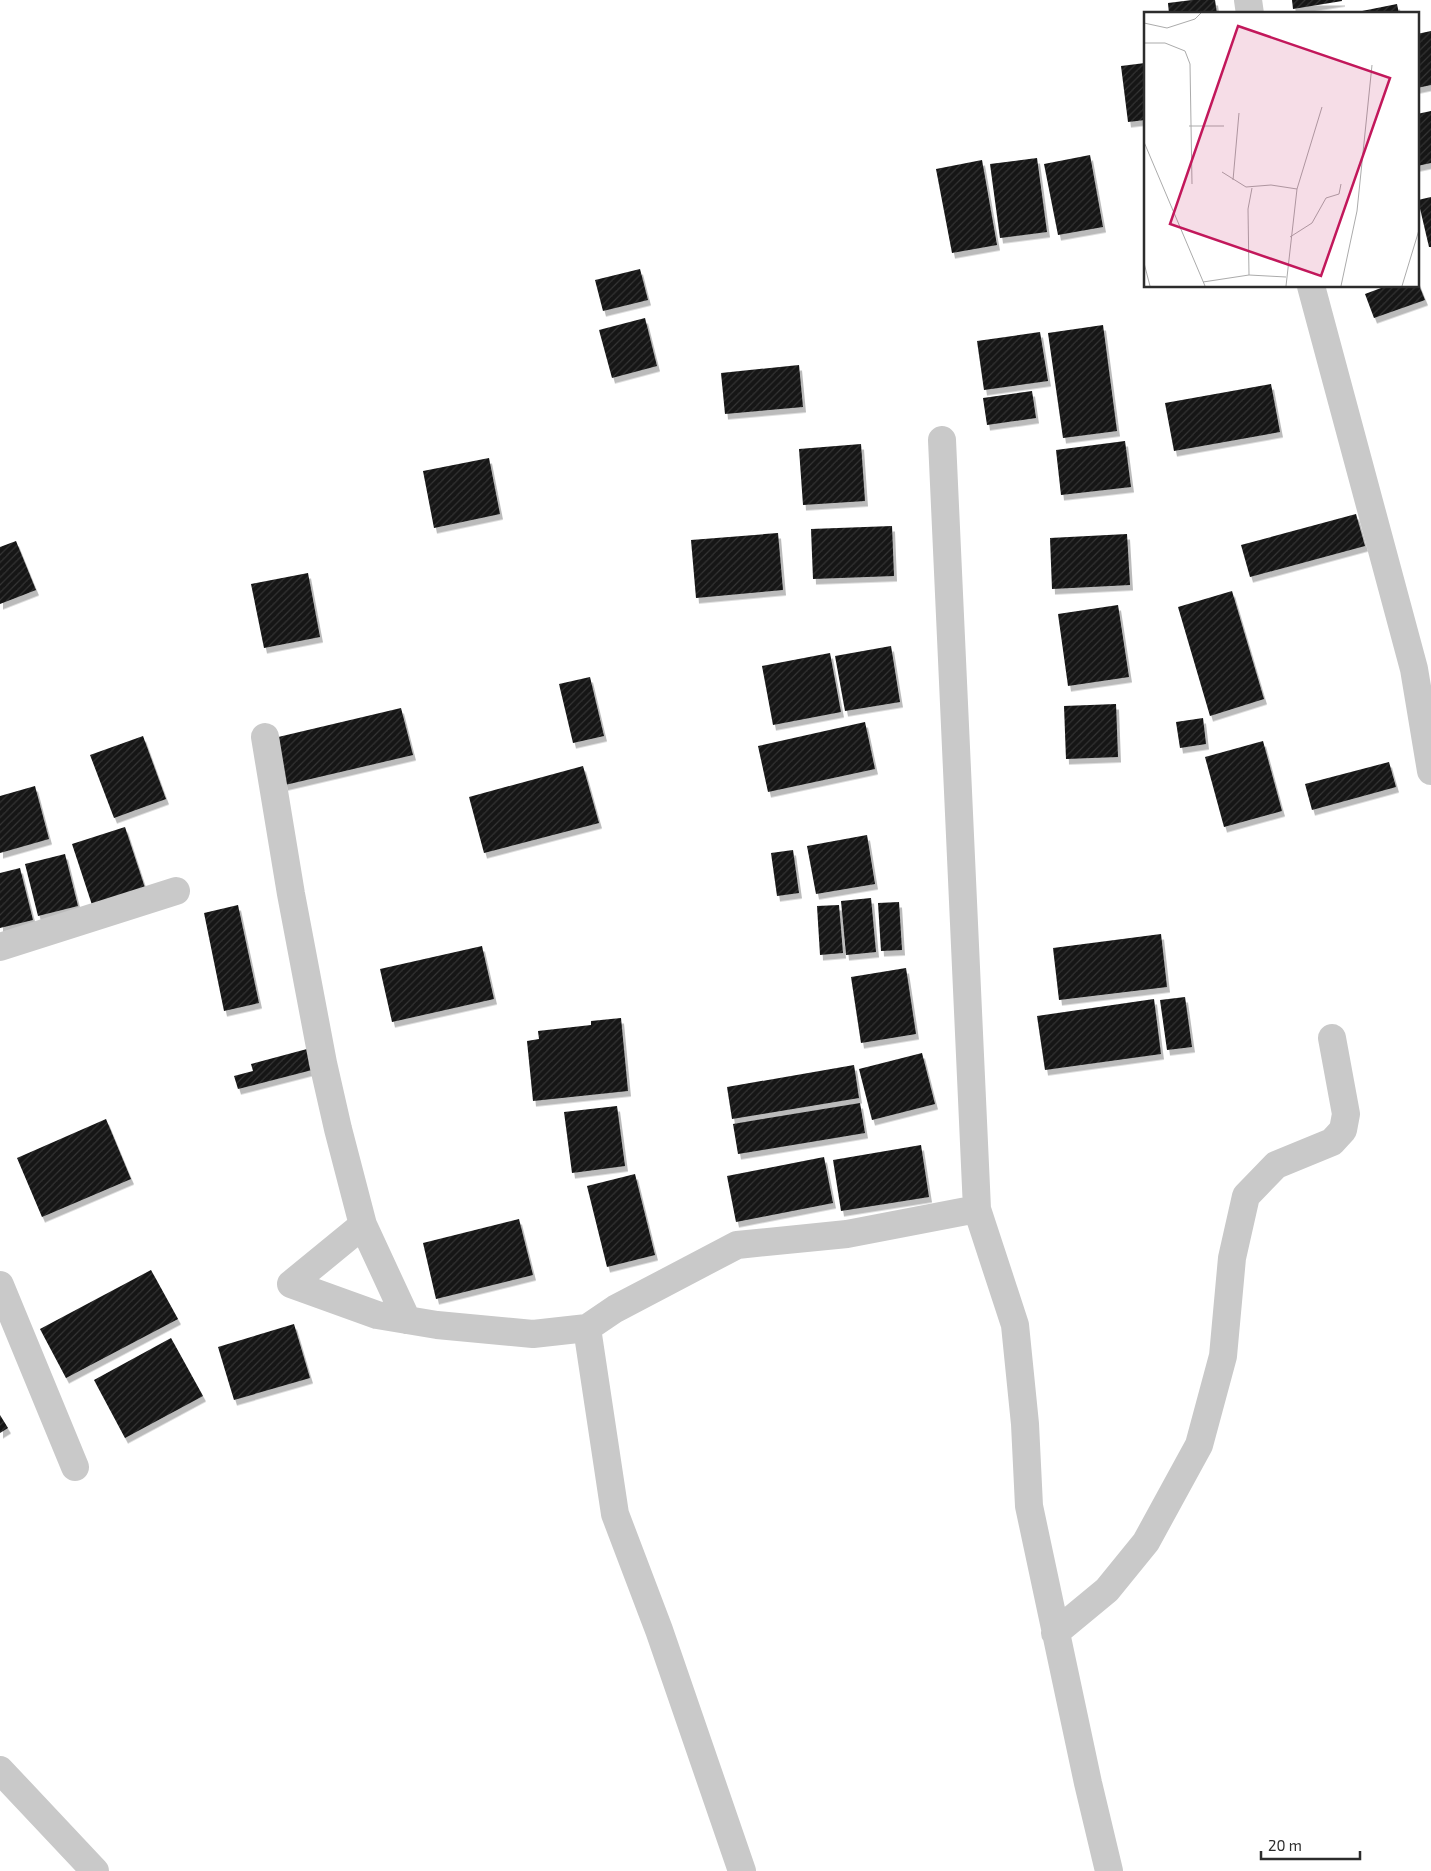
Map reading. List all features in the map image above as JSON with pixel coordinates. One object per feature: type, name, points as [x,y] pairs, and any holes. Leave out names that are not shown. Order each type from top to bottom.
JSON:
[{"type":"street","points":[[1312,288],[1414,669],[1431,771]]},
{"type":"street","points":[[942,440],[977,1209],[1015,1325],[1025,1424],[1029,1506],[1088,1783],[1109,1871]]},
{"type":"street","points":[[265,737],[291,894],[323,1063],[338,1130],[363,1225],[407,1320]]},
{"type":"street","points":[[0,947],[176,891]]},
{"type":"street","points":[[1056,1632],[1107,1590],[1146,1542],[1199,1445],[1222,1356],[1232,1258],[1246,1196],[1276,1165],[1332,1142],[1343,1130],[1346,1114],[1332,1038]]},
{"type":"street","points":[[363,1225],[291,1284],[377,1315],[437,1325],[533,1334],[587,1328],[615,1308],[737,1245],[847,1234],[977,1209]]},
{"type":"street","points":[[0,1285],[75,1467]]},
{"type":"street","points":[[587,1328],[615,1514],[659,1630],[742,1871]]},
{"type":"street","points":[[0,1770],[95,1871]]},
{"type":"building","points":[[1215,0],[1217,12],[1169,12],[1168,3]]},
{"type":"building","points":[[1292,0],[1342,0],[1342,1],[1293,9]]},
{"type":"building","points":[[1397,4],[1399,12],[1357,12]]},
{"type":"building","points":[[1431,31],[1431,85],[1418,88],[1418,34]]},
{"type":"building","points":[[1144,63],[1144,120],[1128,122],[1121,66]]},
{"type":"building","points":[[1431,111],[1431,163],[1418,166],[1418,114]]},
{"type":"building","points":[[1090,155],[1103,227],[1058,235],[1044,164]]},
{"type":"building","points":[[1037,158],[1047,232],[1000,238],[990,164]]},
{"type":"building","points":[[982,160],[997,245],[952,253],[936,169]]},
{"type":"building","points":[[1431,197],[1431,247],[1429,247],[1418,200]]},
{"type":"building","points":[[640,269],[648,300],[603,311],[595,280]]},
{"type":"building","points":[[1418,282],[1425,300],[1374,318],[1365,294],[1381,288],[1418,288]]},
{"type":"building","points":[[645,318],[657,366],[612,378],[599,330]]},
{"type":"building","points":[[1103,325],[1117,431],[1063,438],[1048,333]]},
{"type":"building","points":[[1040,332],[1048,381],[984,390],[977,341]]},
{"type":"building","points":[[799,365],[803,407],[725,414],[721,373]]},
{"type":"building","points":[[1271,384],[1280,432],[1174,451],[1165,403]]},
{"type":"building","points":[[1032,391],[1036,418],[987,425],[983,398]]},
{"type":"building","points":[[1125,441],[1131,487],[1061,495],[1056,450]]},
{"type":"building","points":[[861,444],[865,501],[803,505],[799,449]]},
{"type":"building","points":[[489,458],[500,514],[434,528],[423,471]]},
{"type":"building","points":[[1356,514],[1365,546],[1250,577],[1241,545]]},
{"type":"building","points":[[892,526],[894,576],[813,579],[811,529]]},
{"type":"building","points":[[778,533],[783,590],[696,598],[691,540]]},
{"type":"building","points":[[1127,534],[1130,585],[1052,589],[1050,538]]},
{"type":"building","points":[[16,541],[36,590],[0,604],[0,547]]},
{"type":"building","points":[[308,573],[320,637],[264,648],[251,584]]},
{"type":"building","points":[[1232,591],[1264,699],[1210,716],[1178,607]]},
{"type":"building","points":[[1118,605],[1129,677],[1068,686],[1058,614]]},
{"type":"building","points":[[891,646],[900,702],[845,711],[835,656]]},
{"type":"building","points":[[830,653],[841,712],[773,725],[762,666]]},
{"type":"building","points":[[590,677],[604,736],[573,743],[559,684]]},
{"type":"building","points":[[1116,704],[1118,757],[1066,759],[1064,706]]},
{"type":"building","points":[[401,708],[413,755],[285,785],[274,738]]},
{"type":"building","points":[[1203,718],[1206,744],[1180,748],[1176,722]]},
{"type":"building","points":[[865,722],[875,769],[768,792],[758,746]]},
{"type":"building","points":[[143,736],[166,799],[114,818],[90,755]]},
{"type":"building","points":[[1263,741],[1282,811],[1224,827],[1205,757]]},
{"type":"building","points":[[1389,762],[1396,787],[1312,810],[1305,784]]},
{"type":"building","points":[[583,766],[599,823],[484,853],[469,797]]},
{"type":"building","points":[[35,786],[49,839],[0,853],[0,796]]},
{"type":"building","points":[[125,827],[147,894],[94,911],[72,844]]},
{"type":"building","points":[[867,835],[875,884],[816,894],[807,846]]},
{"type":"building","points":[[793,850],[799,893],[777,896],[771,853]]},
{"type":"building","points":[[65,854],[78,906],[38,916],[25,864]]},
{"type":"building","points":[[20,868],[33,920],[0,928],[0,873]]},
{"type":"building","points":[[871,898],[876,952],[846,955],[841,901]]},
{"type":"building","points":[[899,902],[902,950],[881,951],[878,903]]},
{"type":"building","points":[[238,905],[259,1003],[224,1011],[204,913]]},
{"type":"building","points":[[839,905],[843,953],[820,955],[817,906]]},
{"type":"building","points":[[1161,934],[1167,987],[1059,1000],[1053,948]]},
{"type":"building","points":[[482,946],[494,999],[392,1022],[380,969]]},
{"type":"building","points":[[906,968],[916,1034],[861,1043],[851,977]]},
{"type":"building","points":[[1185,997],[1192,1047],[1167,1050],[1160,1000]]},
{"type":"building","points":[[1154,999],[1161,1054],[1045,1070],[1037,1016]]},
{"type":"building","points":[[621,1018],[628,1091],[533,1101],[527,1041],[539,1039],[538,1031],[591,1025],[591,1021]]},
{"type":"building","points":[[307,1049],[312,1070],[238,1089],[234,1076],[253,1071],[251,1064]]},
{"type":"building","points":[[922,1053],[935,1104],[872,1120],[859,1069]]},
{"type":"building","points":[[854,1065],[859,1098],[732,1119],[727,1087]]},
{"type":"building","points":[[860,1103],[865,1133],[738,1154],[733,1124]]},
{"type":"building","points":[[617,1106],[625,1166],[572,1173],[564,1112]]},
{"type":"building","points":[[106,1119],[131,1179],[42,1217],[17,1158]]},
{"type":"building","points":[[921,1145],[929,1197],[841,1211],[833,1160]]},
{"type":"building","points":[[824,1157],[833,1203],[736,1222],[727,1176]]},
{"type":"building","points":[[635,1174],[655,1255],[607,1267],[587,1186]]},
{"type":"building","points":[[519,1219],[533,1275],[436,1299],[423,1243]]},
{"type":"building","points":[[151,1270],[178,1319],[66,1378],[40,1329]]},
{"type":"building","points":[[294,1324],[310,1378],[234,1400],[218,1347]]},
{"type":"building","points":[[171,1338],[203,1396],[125,1438],[94,1380]]},
{"type":"building","points":[[0,1415],[8,1428],[0,1433]]}]
